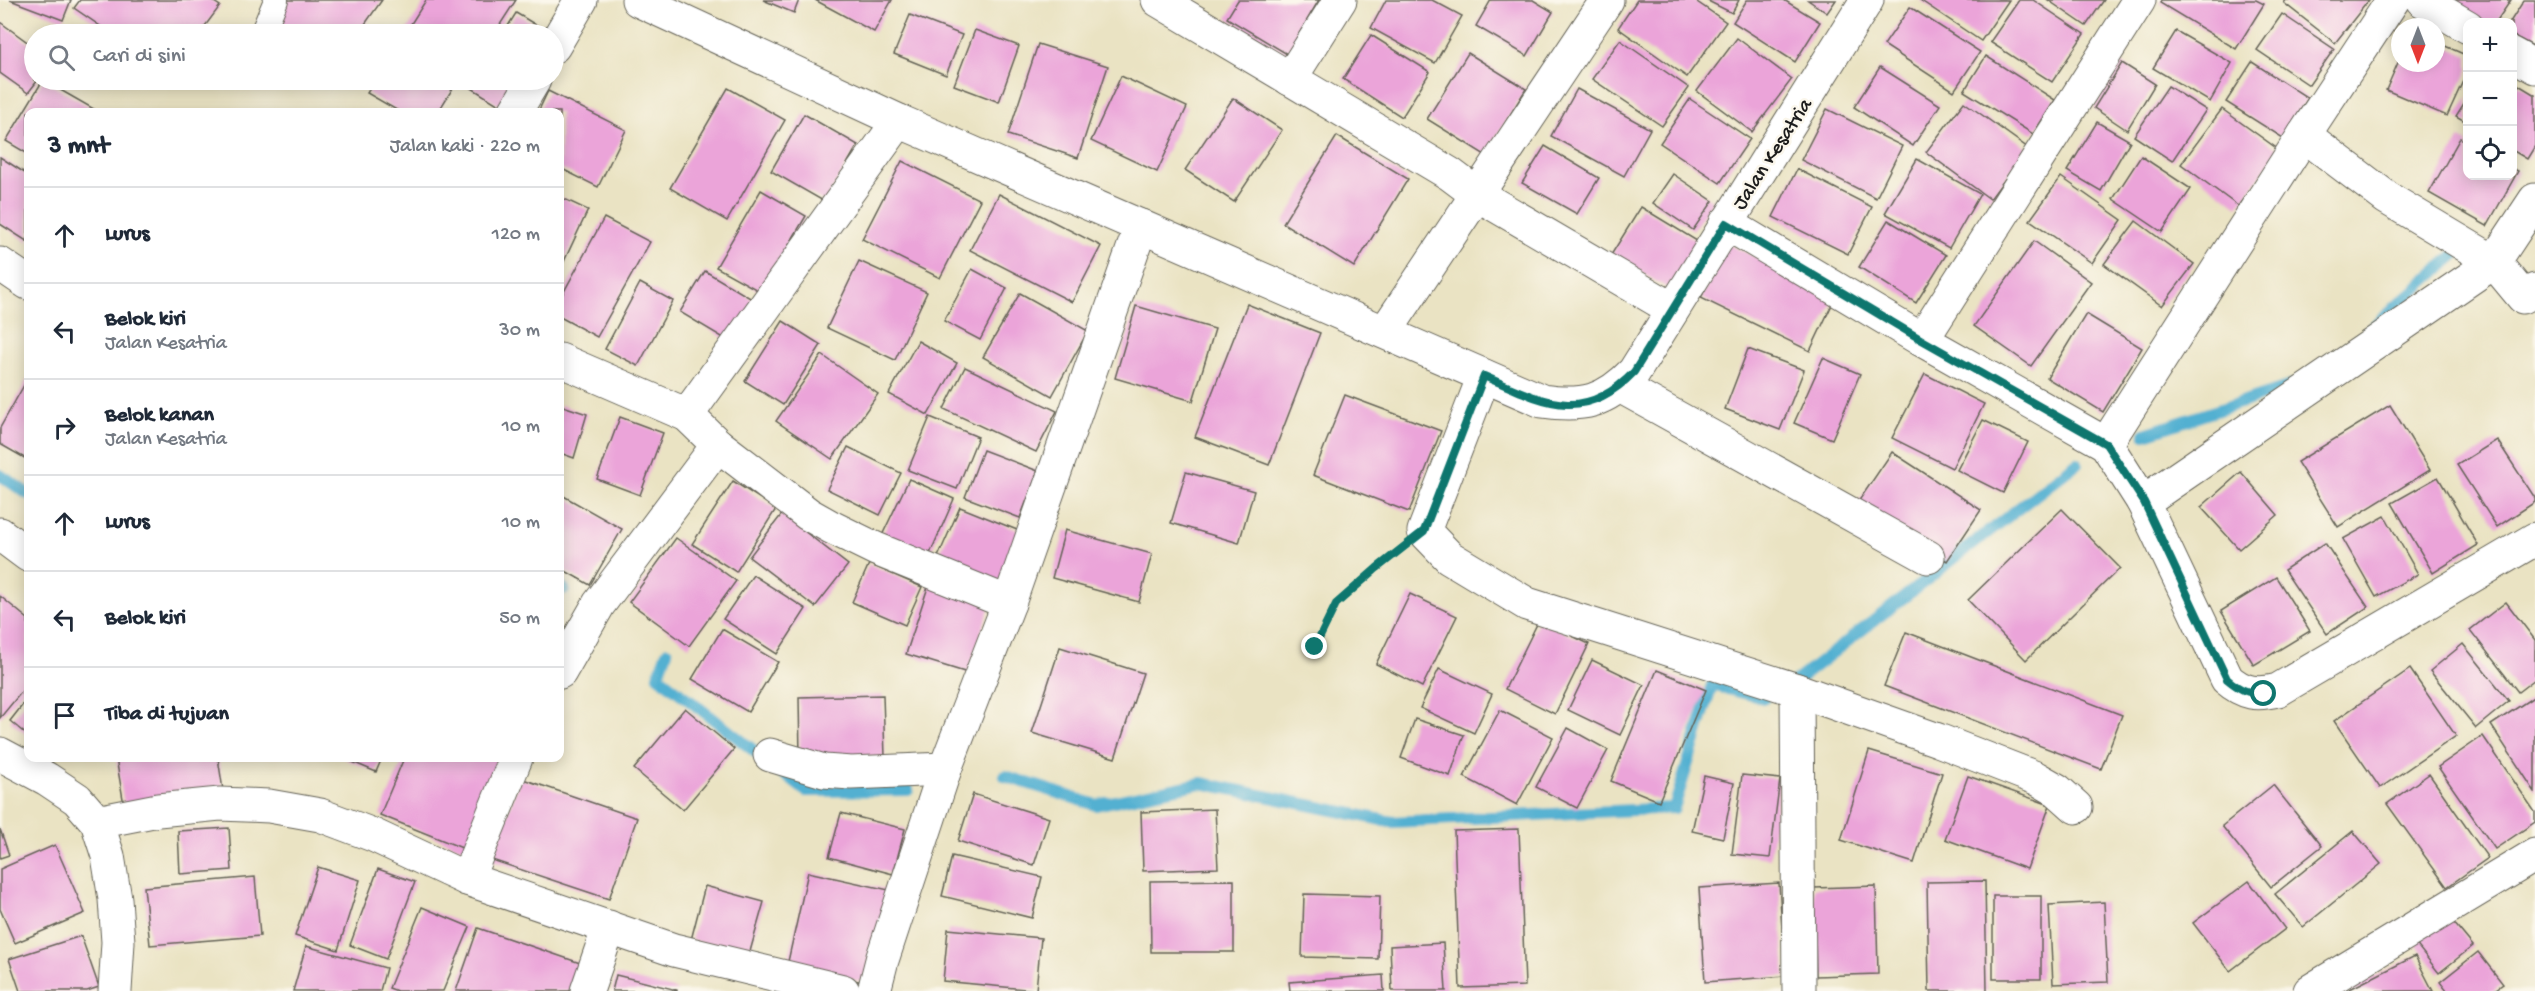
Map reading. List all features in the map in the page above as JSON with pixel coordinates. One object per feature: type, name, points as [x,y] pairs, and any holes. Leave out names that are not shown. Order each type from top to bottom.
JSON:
[{"type":"street","points":[[564,29],[581,0]]},
{"type":"street","name":"Jalan Kesatria","points":[[638,0],[899,121],[1542,401],[1564,404],[1586,402],[1604,397],[1634,372],[1671,308],[1867,0]]},
{"type":"street","points":[[1158,0],[1450,174],[1478,195],[1671,308]]},
{"type":"street","points":[[1290,80],[1340,0]]},
{"type":"street","points":[[1385,332],[1607,0]]},
{"type":"street","points":[[1922,340],[2139,0]]},
{"type":"street","points":[[2106,444],[2393,0]]},
{"type":"street","points":[[2422,0],[2463,24]]},
{"type":"street","points":[[2517,57],[2535,67]]},
{"type":"street","points":[[516,108],[528,90]]},
{"type":"street","points":[[687,415],[899,121]]},
{"type":"street","points":[[2304,135],[2388,198],[2494,262],[2531,301]]},
{"type":"street","points":[[2144,502],[2494,262],[2535,200]]},
{"type":"street","points":[[1726,223],[1922,340],[2106,444],[2144,502],[2227,679],[2237,688],[2250,694],[2278,690],[2531,551]]},
{"type":"street","points":[[874,991],[906,885],[945,769],[1009,603],[1141,226]]},
{"type":"street","points":[[0,264],[24,281]]},
{"type":"street","points":[[564,362],[687,415],[718,445],[808,514],[831,527],[876,549],[1009,603]]},
{"type":"street","points":[[1484,376],[1424,531],[1449,557],[1527,604],[1797,690],[1938,740],[2036,778],[2057,790],[2076,807]]},
{"type":"street","points":[[1620,386],[1928,557]]},
{"type":"street","points":[[564,665],[599,604],[718,445]]},
{"type":"street","points":[[0,534],[24,552]]},
{"type":"street","points":[[1797,690],[1799,991]]},
{"type":"street","points":[[0,754],[47,779],[77,799],[97,822],[108,856],[115,900],[118,942],[115,991]]},
{"type":"street","points":[[770,755],[824,771],[851,773],[945,769]]},
{"type":"street","points":[[466,879],[514,762]]},
{"type":"street","points":[[97,822],[158,810],[220,804],[269,806],[320,815],[373,836],[466,879],[674,950],[843,991]]},
{"type":"street","points":[[2310,991],[2535,855]]},
{"type":"street","points":[[587,991],[609,927]]},
{"type":"lane","points":[[266,24],[276,0]]},
{"type":"path","points":[[1315,647],[1336,604],[1424,531]]},
{"type":"building","points":[[10,0],[71,0],[63,20]]},
{"type":"building","points":[[80,0],[211,0],[220,6],[206,24],[97,24],[74,8]]},
{"type":"building","points":[[288,0],[382,0],[365,24],[280,24],[274,20]]},
{"type":"building","points":[[426,0],[516,0],[500,24],[411,24]]},
{"type":"building","points":[[763,0],[799,0],[794,13]]},
{"type":"building","points":[[815,0],[892,0],[874,32]]},
{"type":"building","points":[[1238,0],[1319,0],[1287,54],[1227,18]]},
{"type":"building","points":[[1386,0],[1432,0],[1462,16],[1435,63],[1371,28]]},
{"type":"building","points":[[1491,0],[1533,0],[1553,12],[1527,56],[1476,26]]},
{"type":"building","points":[[1637,0],[1694,0],[1726,22],[1687,77],[1618,28]]},
{"type":"building","points":[[1706,0],[1739,0],[1732,13]]},
{"type":"building","points":[[1747,0],[1784,0],[1820,22],[1795,62],[1733,22]]},
{"type":"building","points":[[1808,0],[1836,0],[1827,13]]},
{"type":"building","points":[[1920,0],[2009,0],[1981,41]]},
{"type":"building","points":[[2019,0],[2033,0],[2084,34],[2052,82],[1990,42]]},
{"type":"building","points":[[2048,0],[2104,0],[2086,26]]},
{"type":"building","points":[[2161,0],[2256,0],[2264,4],[2236,49],[2160,3]]},
{"type":"building","points":[[2286,0],[2369,0],[2335,43],[2284,3]]},
{"type":"building","points":[[2449,0],[2511,0],[2499,18],[2477,18]]},
{"type":"building","points":[[2524,0],[2535,0],[2535,47],[2517,38],[2517,18],[2513,18]]},
{"type":"building","points":[[1910,7],[1980,52],[1954,91],[1884,45]]},
{"type":"building","points":[[516,13],[534,24],[509,24]]},
{"type":"building","points":[[2282,14],[2334,49],[2309,85],[2257,50]]},
{"type":"building","points":[[910,15],[962,35],[946,75],[894,54]]},
{"type":"building","points":[[0,22],[24,40],[24,90],[30,90],[28,93],[0,73]]},
{"type":"building","points":[[975,30],[1019,46],[999,102],[954,85]]},
{"type":"building","points":[[2176,31],[2232,63],[2210,102],[2153,68]]},
{"type":"building","points":[[1371,35],[1430,72],[1402,117],[1343,79]]},
{"type":"building","points":[[1737,38],[1792,79],[1752,132],[1697,91]]},
{"type":"building","points":[[1620,40],[1689,88],[1662,126],[1592,79]]},
{"type":"building","points":[[1038,44],[1108,66],[1078,158],[1008,135]]},
{"type":"building","points":[[2445,46],[2463,54],[2463,81],[2447,116],[2386,90],[2394,72],[2445,72]]},
{"type":"building","points":[[1468,53],[1526,89],[1485,155],[1427,119]]},
{"type":"building","points":[[1986,56],[2055,100],[2033,134],[1964,91]]},
{"type":"building","points":[[2252,62],[2308,98],[2283,138],[2226,102]]},
{"type":"building","points":[[2122,63],[2155,84],[2127,130],[2094,108]]},
{"type":"building","points":[[1880,67],[1940,105],[1913,146],[1854,107]]},
{"type":"building","points":[[1121,76],[1187,107],[1157,172],[1091,141]]},
{"type":"building","points":[[2517,84],[2535,95],[2535,146],[2527,159],[2517,153]]},
{"type":"building","points":[[2168,86],[2206,110],[2172,161],[2134,136]]},
{"type":"building","points":[[728,88],[785,120],[727,221],[670,188]]},
{"type":"building","points":[[1577,89],[1650,129],[1624,176],[1551,136]]},
{"type":"building","points":[[37,90],[60,90],[92,108],[26,108]]},
{"type":"building","points":[[369,90],[452,90],[440,108],[393,108],[367,93]]},
{"type":"building","points":[[475,90],[515,90],[504,108]]},
{"type":"building","points":[[548,91],[626,130],[598,187],[564,170],[564,108],[540,108]]},
{"type":"building","points":[[1233,98],[1282,130],[1234,202],[1185,170]]},
{"type":"building","points":[[1690,99],[1750,139],[1720,183],[1660,143]]},
{"type":"building","points":[[1964,102],[2028,148],[1990,199],[1926,152]]},
{"type":"building","points":[[2463,105],[2463,120],[2456,116]]},
{"type":"building","points":[[1827,109],[1902,146],[1876,198],[1801,160]]},
{"type":"building","points":[[2222,109],[2279,150],[2238,206],[2181,164]]},
{"type":"building","points":[[24,111],[24,152],[6,141]]},
{"type":"building","points":[[804,114],[858,145],[825,202],[771,171]]},
{"type":"building","points":[[2097,122],[2130,141],[2101,191],[2067,171]]},
{"type":"building","points":[[1337,136],[1408,179],[1354,267],[1283,223]]},
{"type":"building","points":[[2460,138],[2463,140],[2463,180],[2513,180],[2487,226],[2429,193]]},
{"type":"building","points":[[1545,146],[1599,178],[1577,214],[1522,183]]},
{"type":"building","points":[[2141,156],[2191,189],[2162,232],[2113,199]]},
{"type":"building","points":[[0,157],[24,172],[24,239],[0,224]]},
{"type":"building","points":[[1917,159],[1980,194],[1949,248],[1885,213]]},
{"type":"building","points":[[902,161],[980,200],[940,278],[862,239]]},
{"type":"building","points":[[1797,169],[1872,207],[1848,254],[1773,217]]},
{"type":"building","points":[[1673,174],[1713,201],[1693,230],[1653,203]]},
{"type":"building","points":[[2061,177],[2122,220],[2092,263],[2030,220]]},
{"type":"building","points":[[761,190],[806,216],[761,292],[716,267]]},
{"type":"building","points":[[999,194],[1101,246],[1072,302],[970,250]]},
{"type":"building","points":[[564,199],[588,210],[564,261]]},
{"type":"building","points":[[1641,207],[1697,241],[1669,289],[1611,255]]},
{"type":"building","points":[[604,218],[650,242],[597,337],[564,319],[564,292]]},
{"type":"building","points":[[1888,220],[1946,255],[1916,303],[1859,267]]},
{"type":"building","points":[[2136,221],[2194,264],[2162,306],[2104,264]]},
{"type":"building","points":[[2034,241],[2091,282],[2031,366],[1974,326]]},
{"type":"building","points":[[1728,244],[1836,296],[1810,351],[1701,298]]},
{"type":"building","points":[[859,261],[927,292],[895,360],[827,328]]},
{"type":"building","points":[[972,269],[1007,288],[980,340],[944,321]]},
{"type":"building","points":[[705,271],[757,302],[732,343],[680,312]]},
{"type":"building","points":[[640,283],[673,301],[638,366],[605,349]]},
{"type":"building","points":[[1020,293],[1088,331],[1052,396],[983,357]]},
{"type":"building","points":[[1247,304],[1320,333],[1269,465],[1195,437]]},
{"type":"building","points":[[1136,306],[1215,329],[1193,401],[1115,378]]},
{"type":"building","points":[[2086,314],[2142,348],[2103,412],[2047,378]]},
{"type":"building","points":[[783,321],[821,345],[783,405],[745,381]]},
{"type":"building","points":[[918,341],[957,363],[928,415],[889,394]]},
{"type":"building","points":[[1748,349],[1804,370],[1780,430],[1725,409]]},
{"type":"building","points":[[822,355],[878,394],[832,459],[776,421]]},
{"type":"building","points":[[1823,358],[1860,374],[1832,439],[1794,423]]},
{"type":"building","points":[[965,367],[1057,411],[1036,452],[944,409]]},
{"type":"building","points":[[1925,374],[1984,404],[1952,468],[1892,438]]},
{"type":"building","points":[[24,385],[24,458],[0,444],[0,428]]},
{"type":"building","points":[[1345,395],[1441,431],[1409,512],[1313,475]]},
{"type":"building","points":[[2390,405],[2430,470],[2338,527],[2297,462]]},
{"type":"building","points":[[564,406],[587,414],[574,458],[564,454]]},
{"type":"building","points":[[620,417],[663,433],[640,495],[597,479]]},
{"type":"building","points":[[930,417],[978,437],[957,489],[908,470]]},
{"type":"building","points":[[1983,420],[2028,442],[2003,493],[1957,470]]},
{"type":"building","points":[[2497,440],[2535,498],[2535,502],[2497,527],[2457,465]]},
{"type":"building","points":[[848,447],[901,473],[880,515],[827,489]]},
{"type":"building","points":[[983,450],[1038,471],[1020,518],[965,497]]},
{"type":"building","points":[[1892,452],[1981,510],[1947,561],[1858,502]]},
{"type":"building","points":[[1186,472],[1254,491],[1239,543],[1171,523]]},
{"type":"building","points":[[2241,472],[2278,515],[2239,549],[2201,507]]},
{"type":"building","points":[[2438,477],[2478,545],[2433,573],[2392,503]]},
{"type":"building","points":[[909,479],[954,499],[925,565],[878,544]]},
{"type":"building","points":[[733,481],[776,509],[736,572],[692,544]]},
{"type":"building","points":[[564,496],[622,529],[590,585],[564,570]]},
{"type":"building","points":[[960,507],[1022,532],[996,593],[934,566]]},
{"type":"building","points":[[2062,509],[2120,568],[2026,660],[1968,600]]},
{"type":"building","points":[[782,514],[848,565],[815,607],[749,557]]},
{"type":"building","points":[[2385,516],[2418,574],[2376,597],[2343,539]]},
{"type":"building","points":[[1065,530],[1152,554],[1139,602],[1052,578]]},
{"type":"building","points":[[676,538],[736,581],[689,646],[629,602]]},
{"type":"building","points":[[2325,543],[2368,607],[2327,634],[2284,570]]},
{"type":"building","points":[[869,564],[922,587],[905,625],[852,602]]},
{"type":"building","points":[[753,575],[806,609],[777,654],[723,619]]},
{"type":"building","points":[[2276,577],[2310,631],[2254,665],[2221,611]]},
{"type":"building","points":[[929,584],[991,603],[968,673],[906,654]]},
{"type":"building","points":[[1410,594],[1457,616],[1422,687],[1376,664]]},
{"type":"building","points":[[0,596],[24,616],[24,689],[0,718]]},
{"type":"building","points":[[2506,602],[2535,640],[2535,679],[2518,692],[2470,630]]},
{"type":"building","points":[[1539,620],[1589,644],[1555,714],[1505,689]]},
{"type":"building","points":[[722,629],[778,662],[748,712],[692,679]]},
{"type":"building","points":[[1906,632],[2122,715],[2101,769],[1884,686]]},
{"type":"building","points":[[2463,644],[2509,701],[2476,728],[2430,671]]},
{"type":"building","points":[[1060,647],[1143,673],[1115,758],[1032,733]]},
{"type":"building","points":[[1592,660],[1644,685],[1620,735],[1568,710]]},
{"type":"building","points":[[1439,669],[1492,694],[1474,733],[1420,708]]},
{"type":"building","points":[[2410,669],[2456,736],[2380,788],[2334,721]]},
{"type":"building","points":[[1657,670],[1706,690],[1659,801],[1611,781]]},
{"type":"building","points":[[883,695],[885,757],[800,759],[799,697]]},
{"type":"building","points":[[2535,696],[2535,792],[2491,725]]},
{"type":"building","points":[[24,703],[24,733],[10,721]]},
{"type":"building","points":[[685,708],[734,749],[683,810],[634,769]]},
{"type":"building","points":[[1500,710],[1553,737],[1517,805],[1464,777]]},
{"type":"building","points":[[1415,719],[1464,735],[1450,776],[1401,758]]},
{"type":"building","points":[[1568,728],[1608,750],[1577,808],[1536,787]]},
{"type":"building","points":[[2483,736],[2535,812],[2535,822],[2495,849],[2438,767]]},
{"type":"building","points":[[1869,751],[1942,773],[1914,863],[1841,840]]},
{"type":"building","points":[[117,762],[219,762],[223,790],[124,805]]},
{"type":"building","points":[[352,762],[380,762],[376,772]]},
{"type":"building","points":[[402,762],[503,762],[467,850],[380,815]]},
{"type":"building","points":[[2429,774],[2488,858],[2447,887],[2387,804]]},
{"type":"building","points":[[1742,775],[1780,779],[1770,858],[1732,854]]},
{"type":"building","points":[[1704,776],[1734,783],[1723,838],[1692,831]]},
{"type":"building","points":[[1968,776],[2050,805],[2027,869],[1945,839]]},
{"type":"building","points":[[520,778],[637,818],[609,899],[492,860]]},
{"type":"building","points":[[2273,785],[2322,846],[2271,887],[2222,826]]},
{"type":"building","points":[[973,794],[1049,818],[1034,865],[958,841]]},
{"type":"building","points":[[1215,809],[1218,868],[1143,871],[1141,812]]},
{"type":"building","points":[[841,813],[905,829],[893,874],[829,857]]},
{"type":"building","points":[[229,828],[232,870],[180,874],[178,831]]},
{"type":"building","points":[[0,829],[9,855],[0,858]]},
{"type":"building","points":[[1519,829],[1525,986],[1460,988],[1454,831]]},
{"type":"building","points":[[2353,831],[2381,864],[2303,927],[2275,894]]},
{"type":"building","points":[[55,845],[85,913],[15,943],[0,909],[0,869]]},
{"type":"building","points":[[952,856],[1042,877],[1032,918],[942,896]]},
{"type":"building","points":[[318,867],[360,880],[338,950],[295,936]]},
{"type":"building","points":[[378,869],[415,882],[386,959],[350,945]]},
{"type":"building","points":[[808,872],[889,890],[868,983],[787,966]]},
{"type":"building","points":[[255,877],[260,936],[150,945],[144,887]]},
{"type":"building","points":[[1234,880],[1234,952],[1151,952],[1150,881]]},
{"type":"building","points":[[1985,881],[1987,991],[1929,991],[1927,882]]},
{"type":"building","points":[[2249,881],[2285,929],[2230,971],[2193,923]]},
{"type":"building","points":[[1779,883],[1785,976],[1705,982],[1699,888]]},
{"type":"building","points":[[705,886],[764,902],[749,955],[691,940]]},
{"type":"building","points":[[1876,886],[1878,974],[1816,976],[1814,888]]},
{"type":"building","points":[[1304,894],[1380,896],[1378,959],[1302,957]]},
{"type":"building","points":[[1993,896],[2041,896],[2041,979],[1993,979]]},
{"type":"building","points":[[2104,902],[2108,982],[2053,984],[2049,905]]},
{"type":"building","points":[[422,907],[470,927],[443,991],[397,991],[389,988]]},
{"type":"building","points":[[2449,917],[2473,946],[2439,973],[2415,943]]},
{"type":"building","points":[[478,928],[583,964],[574,991],[456,991]]},
{"type":"building","points":[[948,929],[1041,938],[1036,990],[943,981]]},
{"type":"building","points":[[81,936],[99,987],[87,991],[20,991],[9,959]]},
{"type":"building","points":[[1443,943],[1446,991],[1392,991],[1390,946]]},
{"type":"building","points":[[306,946],[386,968],[380,991],[293,991]]},
{"type":"building","points":[[2478,952],[2503,984],[2493,991],[2447,991],[2440,982]]},
{"type":"building","points":[[2415,956],[2433,991],[2346,991]]},
{"type":"building","points":[[616,975],[677,990],[677,991],[612,991]]},
{"type":"building","points":[[1383,975],[1384,991],[1290,991],[1289,982]]},
{"type":"waterway","points":[[2372,328],[2459,251]]},
{"type":"waterway","points":[[2145,434],[2291,386]]},
{"type":"waterway","points":[[1791,685],[2077,463]]},
{"type":"waterway","points":[[0,475],[24,491]]},
{"type":"waterway","points":[[667,652],[658,676],[806,791],[908,790]]},
{"type":"waterway","points":[[1005,776],[1096,805],[1201,783],[1392,822],[1674,808],[1712,685],[1764,698]]},
{"type":"route","points":[[1315,647],[1336,604],[1424,531],[1484,376],[1542,401],[1564,404],[1586,402],[1604,397],[1634,372],[1671,308],[1726,223],[1922,340],[2106,444],[2144,502],[2227,679],[2237,688],[2250,694],[2264,694]]}]
